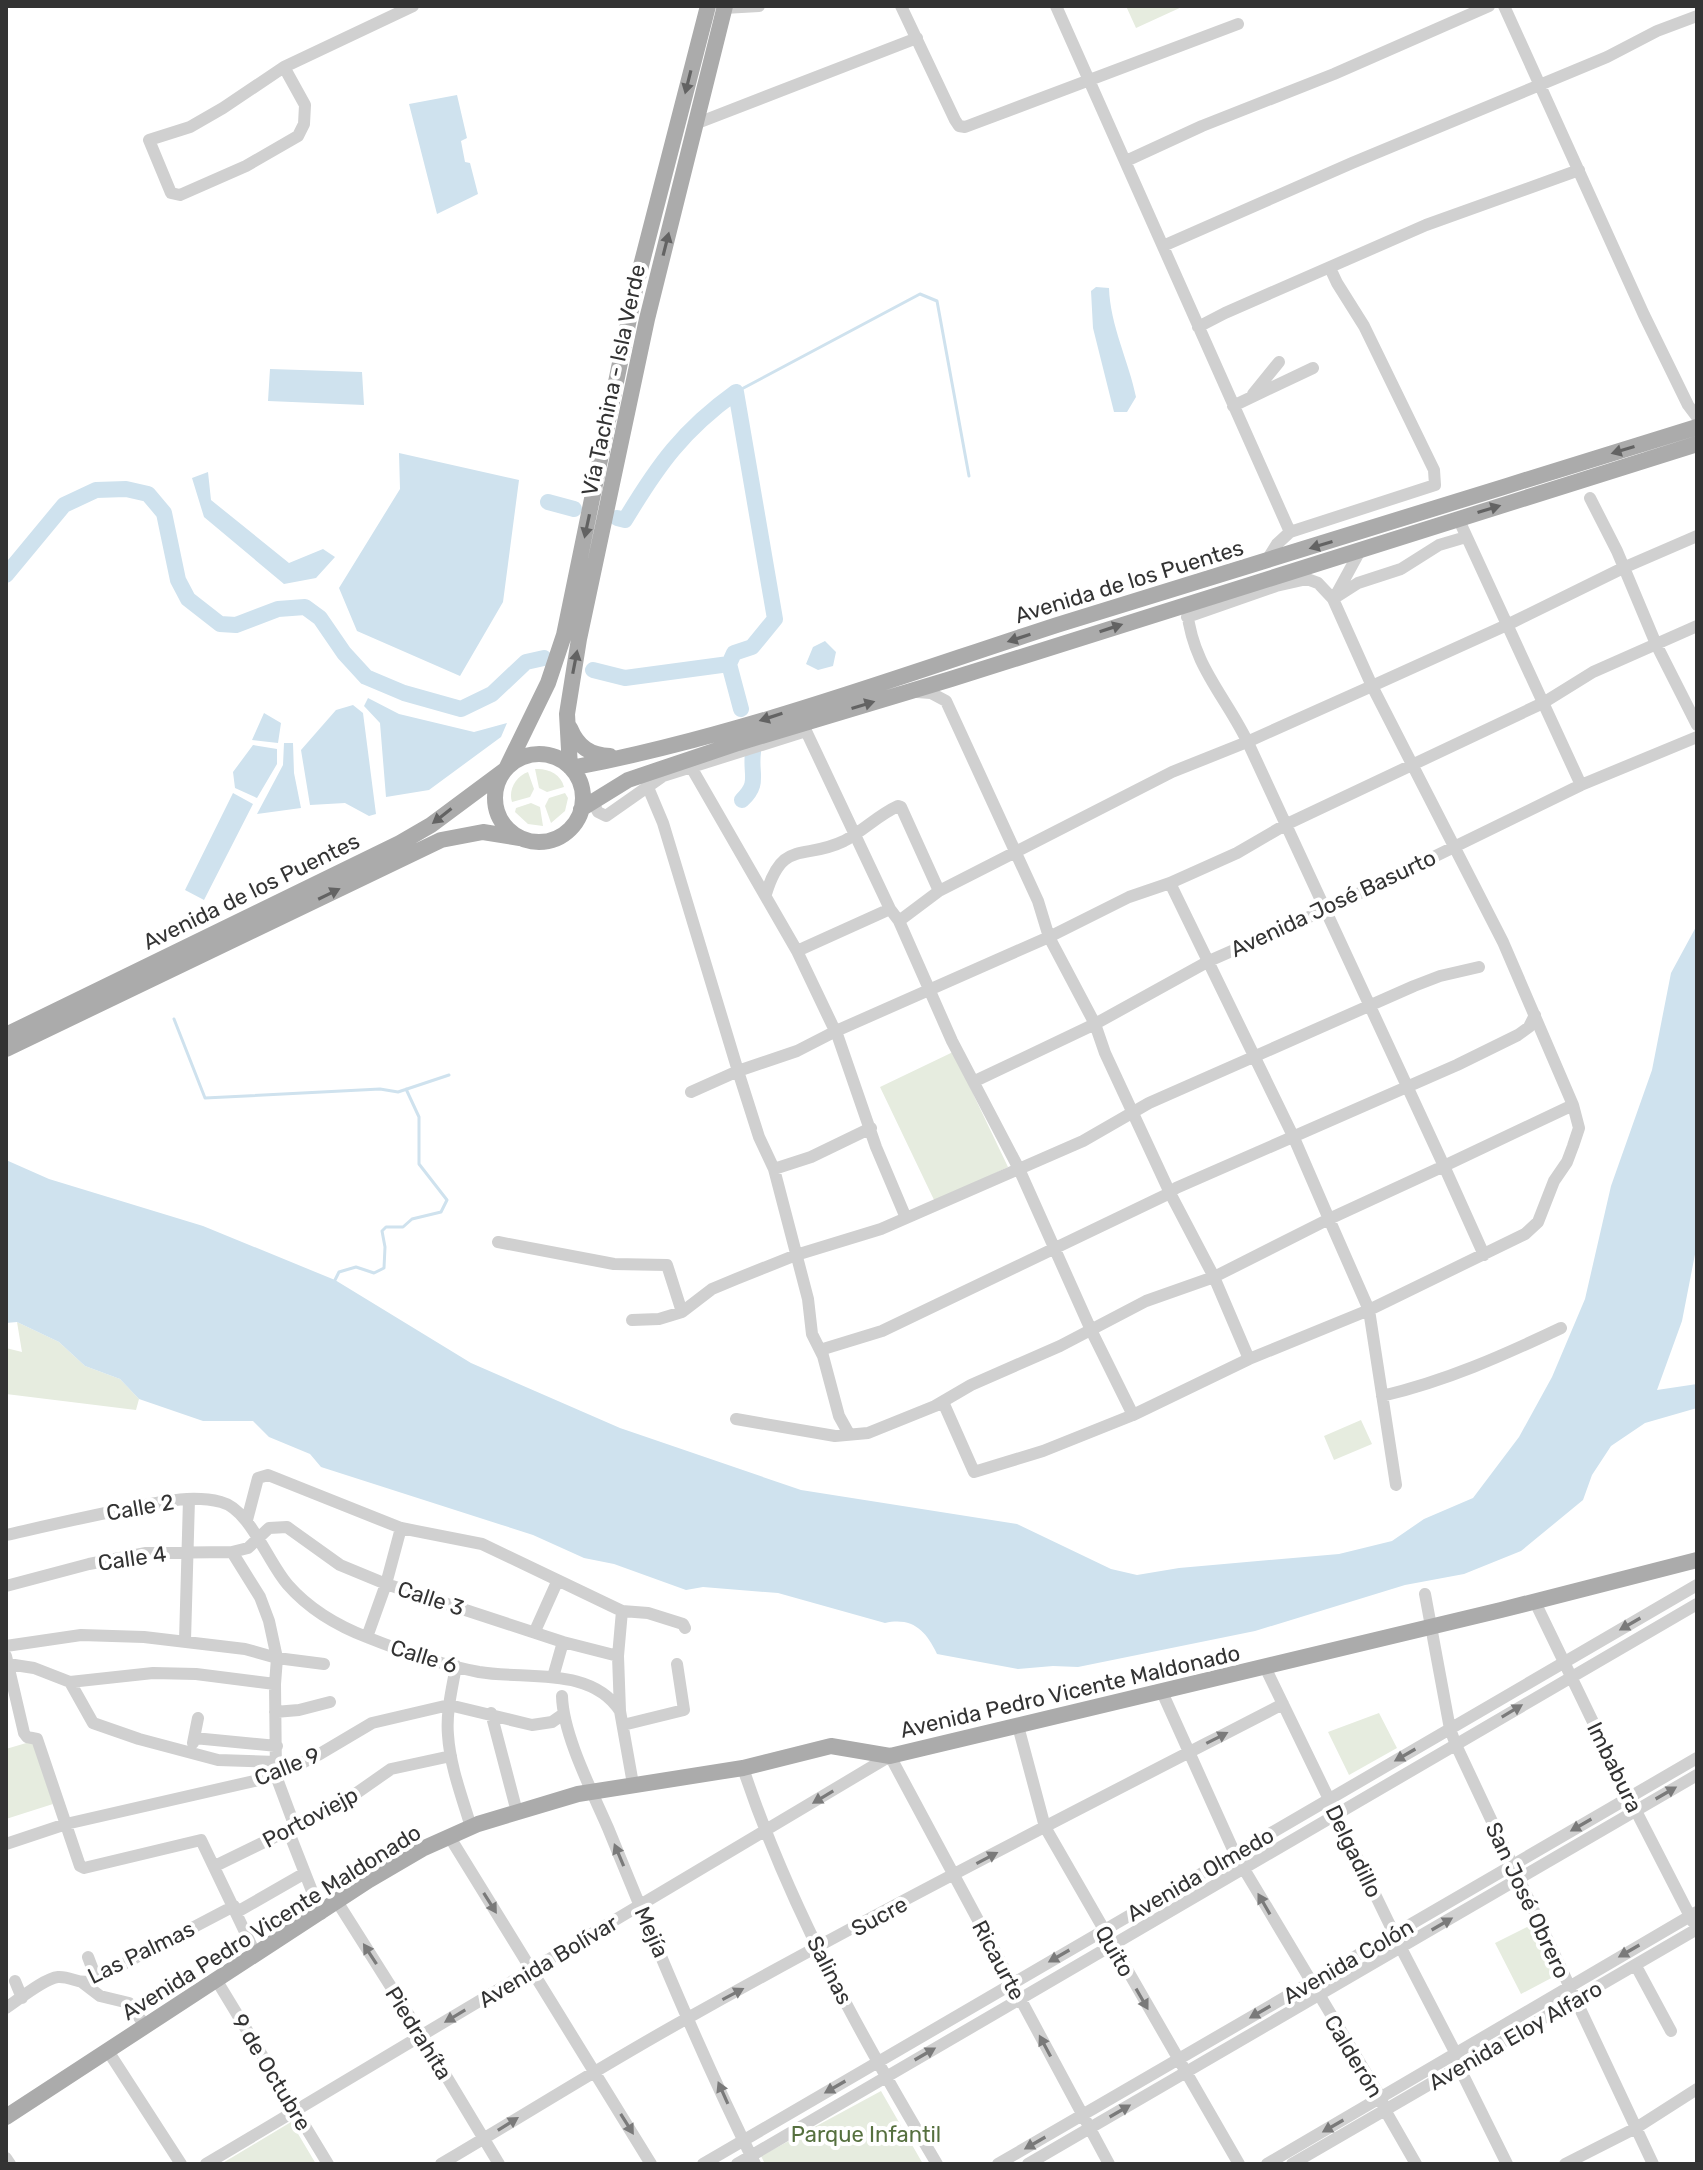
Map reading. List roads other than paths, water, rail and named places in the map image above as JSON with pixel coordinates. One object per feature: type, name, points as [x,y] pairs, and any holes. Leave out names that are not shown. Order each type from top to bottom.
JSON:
[{"type":"main road","name":"Vía Tachina - Isla Verde","points":[[570,768],[567,714],[579,639],[647,319],[695,124],[719,7]]},
{"type":"main road","name":"Vía Tachina - Isla Verde","points":[[508,764],[548,683],[564,635],[636,285],[719,7]]},
{"type":"main road","name":"Avenida de los Puentes","points":[[587,805],[628,780],[806,727],[904,692],[1187,610],[1360,540],[1697,427]]},
{"type":"main road","name":"Avenida de los Puentes","points":[[1360,540],[1458,518],[1697,444]]},
{"type":"main road","name":"Avenida de los Puentes","points":[[570,768],[628,758],[737,728],[1151,595],[1270,575]]},
{"type":"main road","points":[[567,714],[574,737],[584,749],[599,755],[628,758]]},
{"type":"main road","points":[[542,754],[560,759],[570,768],[581,786],[587,805],[575,823],[557,838],[542,842],[520,838],[503,824],[497,811],[496,789],[508,764],[523,757],[542,754]]},
{"type":"main road","name":"Avenida de los Puentes","points":[[6,1035],[408,839],[442,817],[508,764]]},
{"type":"main road","name":"Avenida de los Puentes","points":[[6,1049],[441,840],[483,832],[520,838]]},
{"type":"main road","name":"Avenida Pedro Vicente Maldonado","points":[[6,2117],[382,1872],[471,1827],[592,1791],[743,1768],[831,1746],[890,1756],[1535,1602],[1697,1560]]},
{"type":"street","points":[[284,67],[305,105],[304,124],[298,136],[246,166],[180,195],[171,193],[149,140],[175,133],[207,118],[284,67],[413,6]]},
{"type":"street","points":[[719,7],[759,6]]},
{"type":"street","points":[[901,6],[959,126],[965,127],[1238,24]]},
{"type":"street","points":[[1056,6],[1290,532]]},
{"type":"street","points":[[1126,161],[1489,6]]},
{"type":"street","points":[[1504,6],[1644,315],[1688,405],[1697,417]]},
{"type":"street","points":[[1163,246],[1697,16]]},
{"type":"street","points":[[695,124],[917,38]]},
{"type":"street","points":[[1198,327],[1426,225],[1579,170]]},
{"type":"street","points":[[943,1402],[974,1472],[1043,1451],[1133,1415],[1249,1359],[1369,1310],[1525,1234],[1538,1222],[1554,1181],[1567,1162],[1579,1128],[1573,1105],[1503,942],[1412,767],[1333,599],[1313,580],[1270,575],[1277,544],[1290,532],[1434,487],[1436,476],[1364,326],[1330,268]]},
{"type":"street","points":[[1251,396],[1279,362]]},
{"type":"street","points":[[1233,406],[1313,368]]},
{"type":"street","points":[[1590,498],[1656,644],[1697,725]]},
{"type":"street","points":[[1333,599],[1360,540],[1355,525],[1341,517]]},
{"type":"street","points":[[1458,518],[1581,785]]},
{"type":"street","points":[[899,921],[939,891],[1172,772],[1372,686],[1697,536]]},
{"type":"street","points":[[1333,599],[1358,583],[1401,569],[1439,545],[1466,537]]},
{"type":"street","points":[[1187,610],[1193,644],[1206,675],[1247,742],[1484,1255]]},
{"type":"street","points":[[691,1092],[738,1071],[797,1051],[1049,937],[1129,897],[1170,883],[1237,853],[1285,825],[1543,703],[1593,672],[1697,626]]},
{"type":"street","points":[[904,692],[931,693],[946,701],[1038,901],[1049,937],[1095,1024],[1105,1053],[1170,1193],[1214,1277],[1249,1359]]},
{"type":"street","points":[[587,805],[606,816],[663,776],[806,727],[853,835],[899,921],[952,1041],[1019,1169],[1133,1415]]},
{"type":"street","name":"Avenida José Basurto","points":[[975,1081],[1095,1024],[1209,961],[1325,910],[1581,785],[1697,737]]},
{"type":"street","points":[[691,767],[766,894],[836,1031],[876,1147],[906,1218]]},
{"type":"street","points":[[647,785],[663,823],[759,1137],[774,1169],[808,1299],[812,1334],[820,1350],[839,1416],[849,1434]]},
{"type":"street","points":[[766,894],[772,873],[786,858],[841,843],[895,807],[901,807],[939,891]]},
{"type":"street","points":[[1170,883],[1294,1138],[1369,1310],[1396,1485]]},
{"type":"street","points":[[797,951],[890,909]]},
{"type":"street","points":[[632,1320],[659,1319],[682,1312],[712,1289],[796,1255],[881,1229],[1083,1141],[1133,1112],[1253,1057],[1440,976],[1479,967]]},
{"type":"street","points":[[820,1350],[882,1331],[1176,1188],[1408,1087],[1518,1035],[1529,1027],[1535,1015]]},
{"type":"street","points":[[736,1419],[827,1435],[868,1433],[943,1402],[971,1385],[1146,1301],[1214,1277],[1329,1219],[1573,1105]]},
{"type":"street","points":[[774,1169],[811,1157],[871,1128]]},
{"type":"street","points":[[498,1242],[614,1264],[667,1265],[682,1312]]},
{"type":"street","points":[[1382,1396],[1429,1385],[1497,1359],[1561,1328]]},
{"type":"street","points":[[257,1540],[247,1520],[258,1478],[264,1474],[401,1528],[482,1544],[622,1611],[658,1616],[683,1624],[685,1628]]},
{"type":"street","name":"Calle 2","points":[[6,1535],[97,1514],[204,1498],[226,1503],[247,1520]]},
{"type":"street","points":[[185,1641],[189,1499]]},
{"type":"street","name":"Calle 3","points":[[257,1540],[269,1528],[287,1527],[340,1565],[386,1584],[563,1642],[618,1656]]},
{"type":"street","points":[[367,1637],[401,1528]]},
{"type":"street","name":"Calle 4","points":[[6,1586],[146,1553],[232,1552],[248,1548],[257,1540]]},
{"type":"street","name":"Calle 6","points":[[257,1540],[288,1585],[311,1608],[367,1637],[456,1666],[489,1673],[553,1677],[599,1689],[613,1700],[620,1711]]},
{"type":"street","points":[[232,1552],[260,1597],[269,1621],[277,1658],[276,1769],[291,1828],[321,1914]]},
{"type":"street","points":[[535,1631],[557,1582]]},
{"type":"street","name":"Avenida Olmedo","points":[[703,2164],[1697,1585]]},
{"type":"street","name":"San José Obrero","points":[[1425,1594],[1429,1627],[1456,1745],[1653,2164]]},
{"type":"street","points":[[1681,1594],[1694,1606],[1697,1622]]},
{"type":"street","name":"Imbabura","points":[[1535,1602],[1636,1811],[1694,1914],[1697,1929]]},
{"type":"street","name":"Avenida Olmedo","points":[[737,2164],[753,2160],[885,2077],[1694,1606]]},
{"type":"street","points":[[622,1611],[618,1656],[620,1711],[633,1784]]},
{"type":"street","points":[[6,1646],[81,1635],[185,1641],[324,1664]]},
{"type":"street","points":[[553,1677],[563,1642]]},
{"type":"street","points":[[256,1955],[201,1840],[82,1868],[37,1739],[27,1737],[21,1722],[7,1660],[70,1682],[153,1673],[196,1674],[275,1684]]},
{"type":"street","points":[[623,1725],[684,1710],[677,1664]]},
{"type":"street","points":[[456,1666],[448,1734],[471,1827]]},
{"type":"street","name":"Delgadillo","points":[[1265,1667],[1507,2164]]},
{"type":"street","points":[[70,1682],[93,1723],[192,1754],[276,1769]]},
{"type":"street","name":"Calderón","points":[[1162,1692],[1235,1854],[1416,2164]]},
{"type":"street","name":"Mejía","points":[[562,1696],[562,1715],[592,1791],[753,2160]]},
{"type":"street","points":[[275,1712],[330,1702]]},
{"type":"street","name":"Sucre","points":[[441,2164],[689,2017],[1283,1704]]},
{"type":"street","name":"Calle 9","points":[[6,1844],[66,1824],[276,1769],[372,1723],[449,1705],[532,1725],[552,1722],[562,1715]]},
{"type":"street","points":[[491,1713],[517,1812]]},
{"type":"street","points":[[192,1754],[198,1718]]},
{"type":"street","points":[[6,1723],[21,1722]]},
{"type":"street","name":"Quito","points":[[1018,1726],[1045,1827],[1239,2164]]},
{"type":"street","points":[[194,1738],[277,1746]]},
{"type":"street","name":"Portoviejp","points":[[215,1866],[338,1806],[391,1769],[451,1756]]},
{"type":"street","name":"Avenida Bolívar","points":[[206,2164],[890,1756]]},
{"type":"street","name":"Ricaurte","points":[[890,1756],[1109,2164]]},
{"type":"street","name":"Avenida Colón","points":[[998,2164],[1697,1758]]},
{"type":"street","name":"Salinas","points":[[743,1768],[764,1832],[819,1948],[877,2063],[937,2164]]},
{"type":"street","name":"Avenida Colón","points":[[1028,2164],[1697,1775]]},
{"type":"street","points":[[449,1836],[651,2164]]},
{"type":"street","name":"Las Palmas","points":[[6,2008],[54,1977],[83,1983],[96,1978],[305,1873]]},
{"type":"street","name":"Piedrahíta","points":[[338,1903],[499,2164]]},
{"type":"street","name":"Avenida Eloy Alfaro","points":[[1458,2060],[1569,1986],[1694,1914]]},
{"type":"street","name":"Avenida Eloy Alfaro","points":[[1292,2164],[1383,2104],[1458,2060],[1636,1966],[1697,1929]]},
{"type":"street","points":[[88,1957],[96,1978]]},
{"type":"street","points":[[1636,1966],[1671,2031]]},
{"type":"street","points":[[15,1981],[22,1998]]},
{"type":"street","name":"9 de Octubre","points":[[217,1981],[328,2164]]},
{"type":"street","points":[[83,1983],[100,1996],[129,2003],[146,2027]]},
{"type":"street","points":[[108,2051],[181,2164]]},
{"type":"street","points":[[1565,2164],[1636,2128],[1697,2089]]},
{"type":"street","name":"Avenida Eloy Alfaro","points":[[1267,2164],[1383,2104]]},
{"type":"street","points":[[6,2158],[10,2164]]},
{"type":"water","points":[[457,95],[467,138],[461,141],[465,162],[470,163],[478,194],[437,214],[409,104]]},
{"type":"water","points":[[1096,287],[1109,288],[1113,316],[1133,384],[1136,397],[1127,412],[1114,412],[1093,328],[1091,291]]},
{"type":"water","points":[[270,369],[362,372],[364,405],[268,401]]},
{"type":"water","points":[[399,453],[519,480],[503,602],[460,676],[357,631],[339,588],[400,489]]},
{"type":"water","points":[[208,472],[211,500],[289,563],[323,549],[335,557],[316,578],[284,584],[204,517],[192,478]]},
{"type":"water","points":[[825,641],[836,652],[833,666],[818,670],[806,664],[813,647]]},
{"type":"water","points":[[368,698],[399,714],[474,732],[507,723],[501,737],[429,790],[386,797],[380,723],[364,706]]},
{"type":"water","points":[[353,705],[363,713],[376,814],[369,816],[345,803],[310,805],[301,750],[336,710]]},
{"type":"water","points":[[264,713],[281,723],[278,743],[252,740]]},
{"type":"water","points":[[284,743],[293,743],[294,773],[301,808],[257,814],[283,765]]},
{"type":"water","points":[[253,745],[277,749],[277,764],[257,798],[235,788],[233,772]]},
{"type":"water","points":[[233,793],[253,804],[204,900],[185,890]]},
{"type":"water","points":[[1697,925],[1697,1244],[1682,1321],[1657,1390],[1697,1384],[1697,1408],[1645,1423],[1611,1446],[1592,1475],[1583,1500],[1521,1551],[1464,1574],[1405,1585],[1255,1631],[1078,1667],[1018,1669],[937,1654],[923,1633],[911,1624],[885,1623],[778,1593],[703,1587],[686,1590],[614,1564],[584,1558],[533,1535],[321,1467],[310,1454],[269,1437],[253,1421],[203,1421],[139,1399],[120,1379],[85,1366],[59,1342],[17,1322],[6,1323],[6,1160],[49,1179],[203,1226],[335,1280],[471,1363],[620,1428],[801,1490],[1017,1524],[1111,1569],[1137,1575],[1179,1568],[1339,1554],[1392,1541],[1424,1519],[1473,1498],[1519,1437],[1552,1377],[1585,1299],[1611,1186],[1652,1070],[1671,973]]},
{"type":"waterway","points":[[736,392],[920,294],[937,301],[969,476]]},
{"type":"waterway","points":[[617,518],[625,520],[649,482],[686,435],[736,392],[775,619],[752,647],[734,653],[729,664],[741,709]]},
{"type":"waterway","points":[[6,575],[64,505],[96,490],[126,489],[148,494],[164,513],[178,580],[188,599],[220,624],[236,625],[278,609],[305,607],[320,618],[344,653],[366,677],[404,693],[461,709],[492,694],[526,662],[544,658]]},
{"type":"waterway","points":[[548,502],[574,509]]},
{"type":"waterway","points":[[593,670],[625,678],[729,664]]},
{"type":"waterway","points":[[742,800],[753,783],[753,752]]},
{"type":"waterway","points":[[174,1019],[205,1098],[380,1089],[398,1092],[449,1075]]},
{"type":"waterway","points":[[335,1280],[339,1272],[356,1267],[374,1273],[384,1268],[382,1231],[386,1227],[403,1227],[412,1219],[441,1212],[447,1200],[419,1164],[419,1117],[406,1089]]},
{"type":"park label","name":"Parque Infantil","points":[[866,2134]]}]
